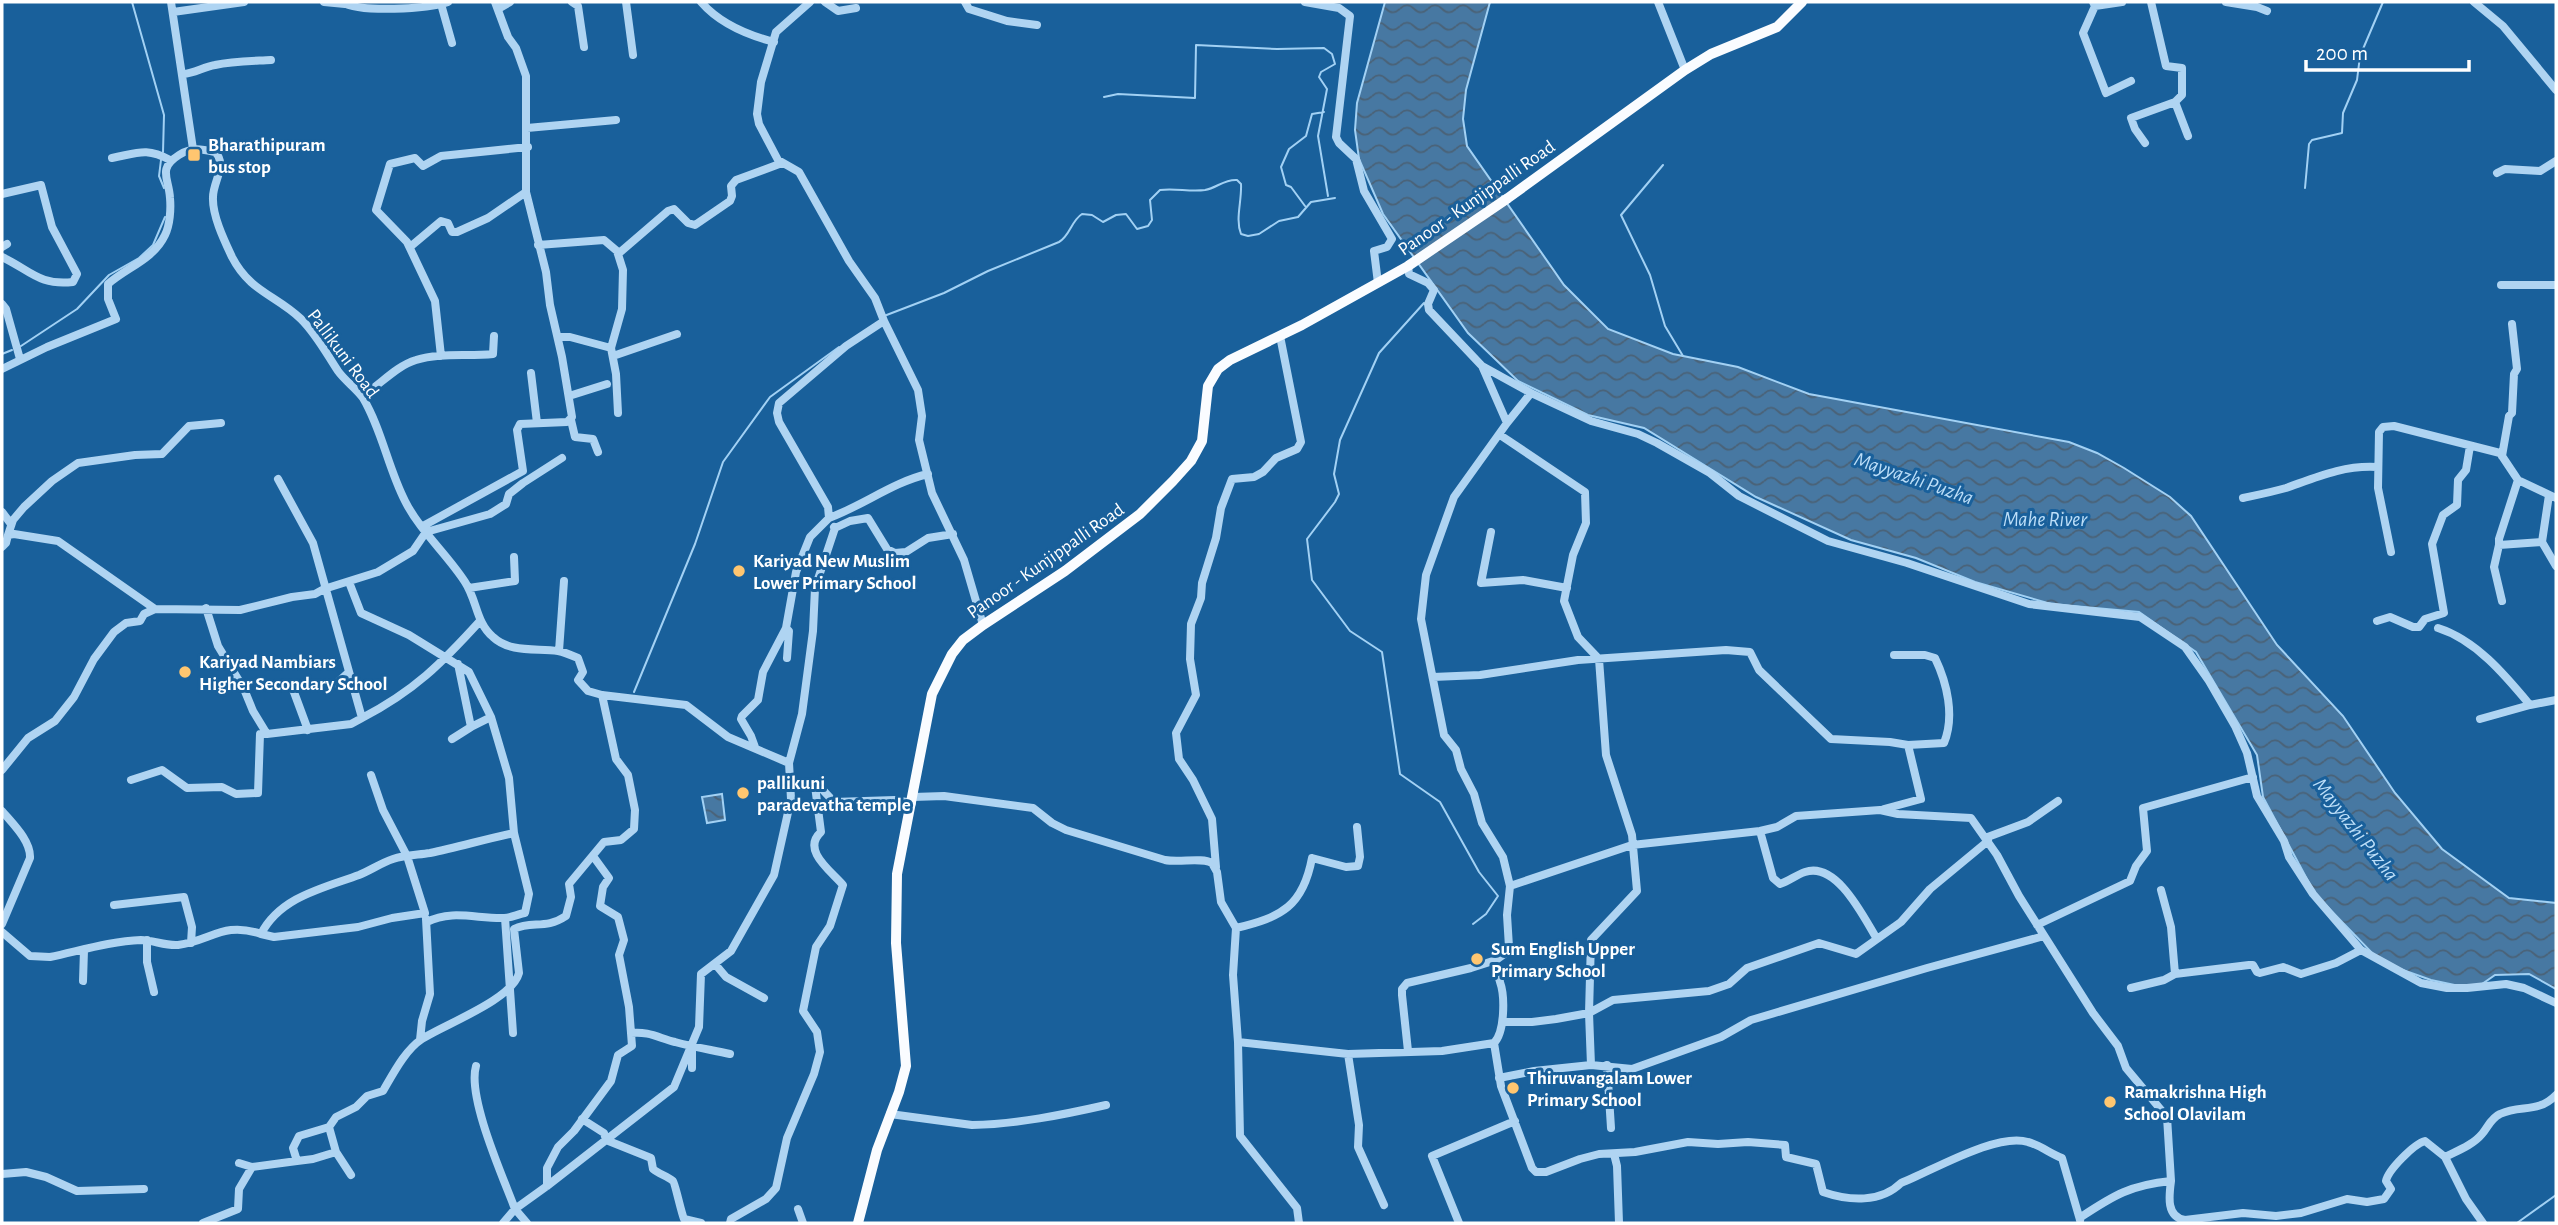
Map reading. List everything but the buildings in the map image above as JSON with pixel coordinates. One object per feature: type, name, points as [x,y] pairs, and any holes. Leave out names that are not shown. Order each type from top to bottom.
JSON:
[{"type":"main road","name":"Panoor - Kunjippalli Road","points":[[858,1223],[877,1150],[899,1092],[907,1056],[895,931],[897,874],[932,694],[952,654],[963,640],[983,625],[1065,571],[1140,514],[1182,471],[1198,451],[1202,441],[1205,398],[1213,375],[1230,360],[1280,336],[1408,266],[1685,70],[1711,54],[1777,27],[1802,2]]},
{"type":"street","points":[[2,369],[117,319],[108,299],[108,284],[143,262],[155,251],[166,234],[171,200],[165,174],[170,160],[193,149],[171,2]]},
{"type":"street","points":[[173,12],[244,2]]},
{"type":"street","points":[[324,2],[374,10],[445,3],[452,43]]},
{"type":"street","points":[[510,2],[496,6],[526,76],[526,192],[546,272],[575,437],[593,439],[597,453]]},
{"type":"street","points":[[572,2],[578,6],[584,47]]},
{"type":"street","points":[[626,2],[633,55]]},
{"type":"street","points":[[701,2],[728,24],[746,34],[774,42]]},
{"type":"street","points":[[810,2],[776,32],[761,82],[757,114],[759,124],[778,160],[799,172],[849,261],[875,298],[893,336],[920,398],[922,416],[919,440],[932,493],[969,573],[983,625]]},
{"type":"street","points":[[825,2],[838,11],[856,8]]},
{"type":"street","points":[[965,2],[969,9],[1007,21],[1037,24]]},
{"type":"street","points":[[1306,2],[1339,8],[1350,16],[1336,137],[1339,144],[1356,159],[1364,191],[1392,239],[1387,247],[1374,251],[1378,283]]},
{"type":"street","points":[[1658,2],[1685,70]]},
{"type":"street","points":[[2122,2],[2094,4],[2083,33],[2106,93],[2131,81]]},
{"type":"street","points":[[2145,143],[2135,130],[2131,118],[2175,102],[2182,95],[2182,68],[2166,66],[2151,2]]},
{"type":"street","points":[[2227,2],[2267,11]]},
{"type":"street","points":[[2474,2],[2503,26],[2556,90]]},
{"type":"street","points":[[183,74],[219,64],[271,60]]},
{"type":"street","points":[[2175,102],[2188,136]]},
{"type":"street","points":[[527,128],[616,120]]},
{"type":"street","points":[[441,356],[435,301],[410,247],[376,210],[390,164],[415,158],[423,166],[441,156],[528,147]]},
{"type":"street","name":"Pallikuni Road","points":[[193,149],[215,152],[221,159],[214,186],[213,204],[227,246],[245,277],[258,290],[276,299],[300,318],[314,332],[345,380],[362,396],[405,503],[469,589],[480,621]]},
{"type":"street","points":[[112,158],[143,151],[155,152],[170,160]]},
{"type":"street","points":[[2497,173],[2505,169],[2540,171],[2556,161]]},
{"type":"street","points":[[618,254],[668,211],[674,209],[688,223],[695,225],[730,201],[731,186],[736,180],[782,163]]},
{"type":"street","points":[[2,194],[41,185],[52,227],[77,274],[73,282],[56,284],[43,281],[2,257]]},
{"type":"street","points":[[410,247],[441,221],[448,223],[452,232],[457,232],[488,218],[526,192]]},
{"type":"street","points":[[538,245],[604,240],[618,254],[623,270],[622,309],[612,352],[618,413]]},
{"type":"street","points":[[1408,266],[1409,274],[1428,283],[1434,290],[1428,304],[1429,310],[1482,366],[1591,421],[1638,434],[1657,443],[1710,473],[1739,496],[1828,541],[1908,563],[2029,604],[2140,617],[2185,647],[2209,681],[2247,753],[2257,796],[2296,867],[2313,894],[2361,950],[2421,983],[2456,988],[2506,984],[2524,988],[2556,1003]]},
{"type":"street","points":[[2501,285],[2556,285]]},
{"type":"street","points":[[2,304],[6,309],[20,359]]},
{"type":"street","points":[[835,528],[828,519],[828,507],[783,433],[777,413],[779,403],[883,318]]},
{"type":"street","points":[[2502,456],[2509,416],[2512,413],[2514,374],[2517,369],[2513,353],[2512,324]]},
{"type":"street","points":[[558,337],[570,337],[612,352],[677,334]]},
{"type":"street","points":[[362,396],[415,360],[493,354],[494,336]]},
{"type":"street","points":[[1280,336],[1301,442],[1297,449],[1276,458],[1254,477],[1232,479],[1221,508],[1216,538],[1202,583],[1202,598],[1191,624],[1190,659],[1196,695],[1176,733],[1179,758],[1212,819],[1221,902],[1236,928],[1233,975],[1240,1136],[1297,1208],[1299,1223]]},
{"type":"street","points":[[1482,366],[1507,423]]},
{"type":"street","points":[[531,373],[537,423]]},
{"type":"street","points":[[569,396],[607,384]]},
{"type":"street","points":[[1408,1051],[1402,995],[1402,989],[1407,982],[1496,960],[1507,952],[1509,947],[1507,915],[1510,886],[1503,858],[1482,823],[1474,794],[1461,769],[1456,750],[1444,735],[1421,619],[1426,575],[1454,497],[1531,393]]},
{"type":"street","points":[[2,770],[27,738],[55,721],[74,697],[94,659],[114,632],[126,623],[140,621],[144,614],[155,609],[240,610],[315,594],[395,563],[413,551],[424,529],[523,471],[517,429],[520,424],[571,420]]},
{"type":"street","points":[[2,547],[6,543],[11,524],[35,496],[78,463],[162,454],[189,426],[221,423]]},
{"type":"street","points":[[2391,552],[2378,488],[2377,467],[2379,432],[2383,427],[2394,426],[2502,456],[2518,480],[2553,497],[2542,542],[2556,566]]},
{"type":"street","points":[[1500,435],[1585,492],[1586,523],[1573,555],[1564,601],[1578,637],[1599,659],[1606,755],[1632,835],[1637,891],[1591,940],[1591,1065]]},
{"type":"street","points":[[2377,621],[2390,617],[2419,627],[2425,619],[2444,613],[2432,544],[2443,515],[2457,505],[2458,480],[2466,470],[2469,446]]},
{"type":"street","points":[[424,529],[490,514],[506,504],[509,494],[523,483],[562,458]]},
{"type":"street","points":[[2243,498],[2282,489],[2335,470],[2360,466],[2377,467]]},
{"type":"street","points":[[755,747],[741,719],[758,700],[764,672],[786,628],[796,572],[810,537],[828,519],[896,484],[928,474]]},
{"type":"street","points":[[278,479],[313,543],[362,718]]},
{"type":"street","points":[[2502,601],[2494,567],[2499,539],[2518,480]]},
{"type":"street","points":[[2,512],[11,524]]},
{"type":"street","points":[[503,1223],[515,1209],[674,1087],[700,1019],[701,974],[731,951],[774,875],[791,799],[789,763],[802,714],[813,631],[815,588],[835,528],[850,521],[868,518],[887,549],[895,553],[906,552],[928,538],[953,534]]},
{"type":"street","points":[[1491,532],[1481,583],[1523,580],[1567,588]]},
{"type":"street","points":[[8,535],[58,541],[155,609]]},
{"type":"street","points":[[2499,545],[2542,542]]},
{"type":"street","points":[[469,589],[515,581],[514,557]]},
{"type":"street","points":[[559,651],[564,581]]},
{"type":"street","points":[[349,582],[361,613],[409,635],[469,672],[491,717],[509,778],[514,833],[529,894],[525,913],[505,918],[475,915],[437,917],[427,922]]},
{"type":"street","points":[[206,608],[218,646],[267,734]]},
{"type":"street","points":[[131,780],[162,770],[187,788],[222,787],[236,794],[258,793],[260,734],[351,724],[398,699],[423,680],[480,621],[492,637],[507,648],[559,651],[578,658],[583,672],[578,680],[588,691],[686,705],[728,737],[789,763]]},
{"type":"street","points":[[786,628],[789,631],[787,658]]},
{"type":"street","points":[[2438,628],[2456,634],[2506,676],[2529,705]]},
{"type":"street","points":[[1433,677],[1599,659],[1726,650],[1750,652],[1759,670],[1831,739],[1908,745],[1944,743],[1948,728],[1948,700],[1935,658],[1895,655]]},
{"type":"street","points":[[458,664],[471,727]]},
{"type":"street","points":[[326,684],[337,684],[349,672]]},
{"type":"street","points":[[291,684],[308,730]]},
{"type":"street","points":[[297,1161],[293,1148],[296,1139],[329,1127],[337,1117],[356,1107],[367,1096],[383,1091],[396,1068],[420,1040],[463,1018],[509,989],[519,973],[514,929],[525,925],[555,923],[566,916],[571,897],[569,884],[604,842],[621,840],[634,829],[635,810],[628,775],[616,759],[602,695]]},
{"type":"street","points":[[2480,719],[2556,700]]},
{"type":"street","points":[[452,739],[491,717]]},
{"type":"street","points":[[1510,886],[1632,845],[1760,831],[1777,827],[1796,816],[1880,810],[1921,799],[1908,745]]},
{"type":"street","points":[[371,775],[383,810],[407,856],[427,922],[430,994],[420,1040]]},
{"type":"street","points":[[2037,925],[2130,881],[2136,866],[2147,851],[2143,808],[2253,777]]},
{"type":"street","points":[[790,783],[825,790],[834,802],[913,800],[944,796],[1033,808],[1052,823],[1079,835],[1152,857],[1179,862],[1208,860],[1216,867]]},
{"type":"street","points":[[730,1223],[731,1219],[766,1199],[776,1188],[787,1138],[814,1074],[820,1052],[817,1032],[803,1011],[816,947],[830,926],[844,885],[816,856],[813,845],[816,836],[821,832],[815,786]]},
{"type":"street","points":[[1503,1022],[1532,1022],[1589,1013],[1613,1000],[1709,991],[1729,985],[1747,968],[1819,943],[1856,954],[1901,922],[1930,889],[1987,839],[2028,822],[2058,801]]},
{"type":"street","points":[[1880,810],[1898,814],[1971,818],[1987,839],[2037,925],[2093,1013],[2118,1045],[2126,1068],[2167,1117],[2171,1181],[2169,1196],[2172,1214],[2177,1219],[2243,1213],[2276,1216],[2301,1213],[2326,1203],[2347,1199],[2367,1202],[2384,1199],[2391,1189],[2386,1181],[2388,1173],[2420,1142],[2429,1142],[2445,1157],[2466,1199],[2483,1223]]},
{"type":"street","points":[[2,811],[28,844],[30,851],[30,858],[2,923]]},
{"type":"street","points":[[1236,928],[1268,919],[1290,906],[1306,884],[1312,858],[1346,867],[1358,866],[1360,857],[1357,827]]},
{"type":"street","points":[[1760,831],[1773,877],[1780,884],[1806,872],[1822,872],[1850,892],[1877,939]]},
{"type":"street","points":[[261,934],[267,923],[304,894],[366,872],[395,858],[514,833]]},
{"type":"street","points":[[547,1186],[547,1168],[558,1146],[574,1131],[611,1081],[618,1055],[632,1046],[629,1007],[619,955],[624,940],[618,916],[600,906],[603,887],[609,878],[593,856]]},
{"type":"street","points":[[2161,890],[2171,927],[2175,974]]},
{"type":"street","points":[[114,905],[184,897],[192,927],[191,943]]},
{"type":"street","points":[[2,932],[30,956],[50,957],[148,940],[174,946],[236,929],[274,937],[358,927],[425,913]]},
{"type":"street","points":[[505,918],[513,1033]]},
{"type":"street","points":[[1499,1078],[1591,1065],[1632,1069],[1721,1037],[1751,1020],[2044,936]]},
{"type":"street","points":[[148,940],[147,962],[154,992]]},
{"type":"street","points":[[83,981],[84,950]]},
{"type":"street","points":[[2131,988],[2164,980],[2175,974],[2249,965],[2253,965],[2260,973],[2283,967],[2301,974],[2336,963],[2361,950]]},
{"type":"street","points":[[1238,1042],[1348,1054],[1442,1051],[1494,1043],[1498,1040],[1503,1022],[1501,983],[1496,972],[1496,960]]},
{"type":"street","points":[[715,964],[726,976],[764,998]]},
{"type":"street","points":[[631,1033],[646,1033],[730,1054]]},
{"type":"street","points":[[1494,1043],[1499,1078],[1532,1168],[1536,1172],[1546,1172],[1580,1158],[1599,1154],[1688,1142],[1748,1142],[1786,1145],[1786,1157],[1816,1164],[1823,1192],[1837,1197],[1866,1198],[1893,1191],[1901,1183],[1982,1147],[2017,1140],[2029,1142],[2063,1158],[2080,1221]]},
{"type":"street","points":[[692,1045],[692,1068]]},
{"type":"street","points":[[1348,1054],[1359,1125],[1358,1147],[1384,1205]]},
{"type":"street","points":[[1607,1065],[1611,1128]]},
{"type":"street","points":[[476,1066],[473,1076],[477,1101],[515,1209],[527,1223]]},
{"type":"street","points":[[2445,1157],[2482,1134],[2503,1112],[2548,1104],[2556,1095]]},
{"type":"street","points":[[890,1114],[985,1125],[1038,1119],[1106,1105]]},
{"type":"street","points":[[582,1119],[604,1133],[606,1140]]},
{"type":"street","points":[[1459,1223],[1432,1156],[1515,1121]]},
{"type":"street","points":[[329,1127],[331,1139],[351,1175]]},
{"type":"street","points":[[606,1140],[651,1158],[653,1169],[674,1182],[684,1221],[702,1223]]},
{"type":"street","points":[[239,1163],[252,1167],[313,1159],[337,1152]]},
{"type":"street","points":[[1614,1154],[1618,1166],[1619,1223]]},
{"type":"street","points":[[203,1223],[238,1209],[239,1189],[252,1167]]},
{"type":"street","points":[[2,1174],[26,1172],[46,1177],[77,1191],[144,1189]]},
{"type":"street","points":[[2080,1221],[2081,1217],[2105,1199],[2150,1183],[2171,1181]]},
{"type":"street","points":[[798,1209],[803,1223]]},
{"type":"water","name":"Mahe River","points":[[1385,2],[1490,2],[1466,90],[1463,119],[1467,146],[1564,285],[1608,329],[1673,354],[1738,367],[1809,394],[2069,442],[2097,453],[2170,497],[2191,516],[2277,645],[2343,716],[2395,793],[2442,849],[2509,898],[2556,903],[2556,989],[2529,974],[2495,975],[2482,984],[2464,987],[2431,980],[2400,969],[2374,955],[2315,894],[2263,797],[2257,755],[2196,652],[2139,612],[2051,604],[1975,582],[1916,558],[1851,540],[1756,497],[1644,428],[1588,415],[1518,381],[1468,333],[1383,214],[1359,159],[1355,130],[1357,103]]},
{"type":"water","points":[[722,794],[725,820],[707,823],[702,797]]},
{"type":"waterway","points":[[132,2],[164,115],[163,152]]},
{"type":"waterway","points":[[2305,188],[2309,144],[2312,140],[2342,133],[2343,113],[2357,80],[2360,56],[2383,2]]},
{"type":"waterway","points":[[1104,97],[1118,94],[1195,98],[1196,45],[1277,49],[1324,48],[1332,54],[1335,64],[1321,72],[1319,77],[1327,89],[1318,136],[1328,196]]},
{"type":"waterway","points":[[1305,206],[1291,187],[1286,185],[1281,167],[1289,149],[1306,136],[1312,114],[1324,112]]},
{"type":"waterway","points":[[161,160],[159,176],[164,188]]},
{"type":"waterway","points":[[1663,165],[1621,215],[1650,275],[1665,326],[1683,356]]},
{"type":"waterway","points":[[884,316],[944,293],[988,271],[1059,242],[1082,214],[1092,215],[1103,222],[1116,215],[1126,214],[1137,229],[1148,226],[1152,220],[1150,200],[1160,190],[1205,190],[1237,180],[1241,184],[1239,228],[1241,234],[1248,236],[1259,234],[1279,221],[1298,217],[1311,202],[1335,198]]},
{"type":"waterway","points":[[21,346],[77,309],[109,275],[139,258],[153,245],[165,217]]},
{"type":"waterway","points":[[1424,303],[1379,353],[1340,440],[1334,474],[1339,494],[1307,539],[1312,580],[1350,631],[1382,652],[1400,774],[1440,802],[1479,872],[1498,896],[1486,914],[1473,924]]},
{"type":"waterway","points":[[634,692],[695,544],[723,462],[770,397],[839,347]]},
{"type":"waterway","points":[[2,354],[12,350]]},
{"type":"waterway","points":[[2517,1223],[2556,1195]]},
{"type":"place","name":"Bharathipuram bus stop","points":[[194,155]]},
{"type":"place","name":"Kariyad New Muslim Lower Primary School","points":[[739,571]]},
{"type":"place","name":"Kariyad Nambiars Higher Secondary School","points":[[185,672]]},
{"type":"place","name":"pallikuni paradevatha temple","points":[[743,793]]},
{"type":"place","name":"Sum English Upper Primary School","points":[[1477,959]]},
{"type":"place","name":"Thiruvangalam Lower Primary School","points":[[1513,1088]]},
{"type":"place","name":"Ramakrishna High School Olavilam","points":[[2110,1102]]},
{"type":"water label","name":"Mayyazhi Puzha","points":[[1914,478]]},
{"type":"water label","name":"Mayyazhi Puzha","points":[[2356,829]]}]
